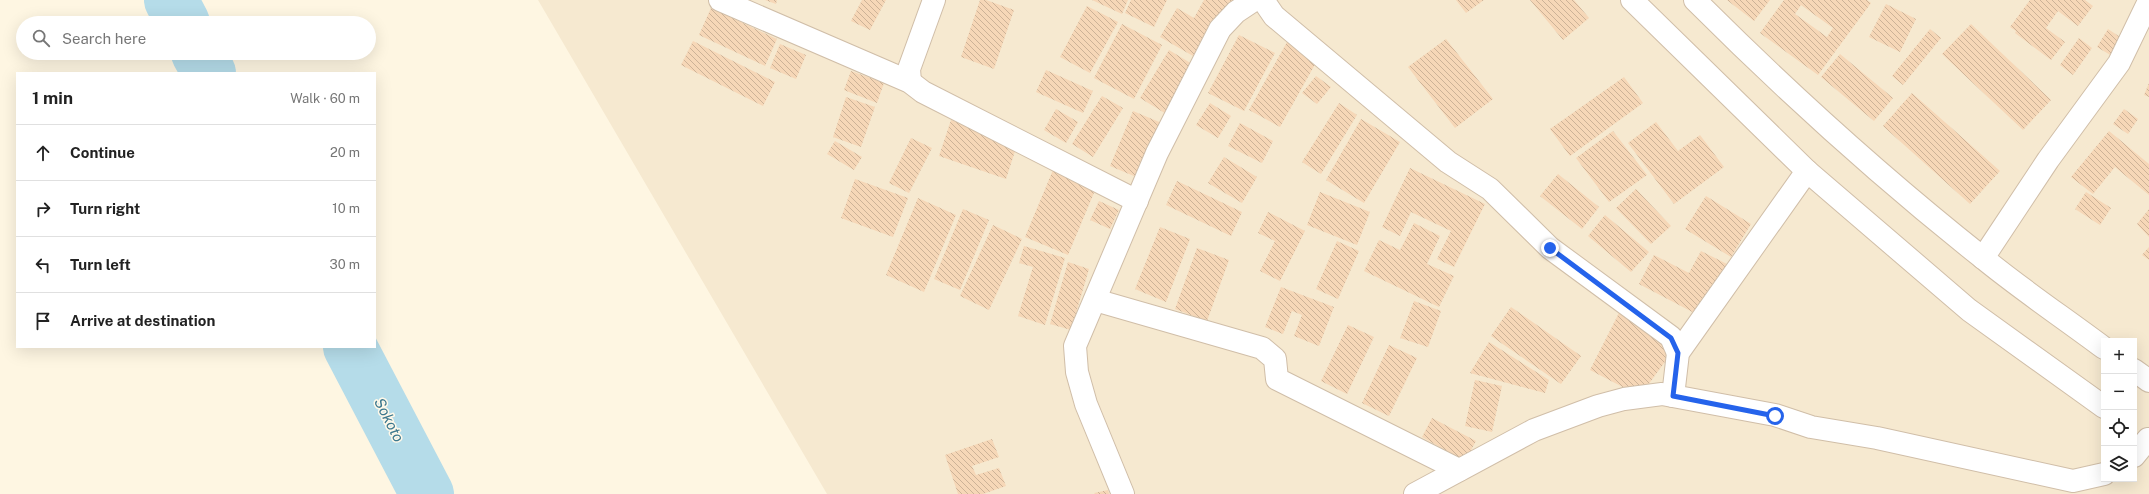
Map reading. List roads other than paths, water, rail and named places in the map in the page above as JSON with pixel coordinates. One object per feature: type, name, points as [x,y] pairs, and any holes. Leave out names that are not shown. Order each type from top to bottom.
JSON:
[{"type":"street","points":[[720,0],[910,82],[923,92],[1137,201]]},
{"type":"street","points":[[910,82],[910,69],[934,0]]},
{"type":"street","points":[[1123,494],[1086,404],[1077,372],[1076,346],[1157,153],[1220,29],[1236,12],[1254,0]]},
{"type":"street","points":[[1263,0],[1274,16],[1448,162],[1490,190],[1550,248],[1671,338],[1678,353]]},
{"type":"street","points":[[1632,0],[1807,171],[1969,310],[2101,405]]},
{"type":"street","points":[[1695,0],[1748,53],[1861,155],[1983,258],[2101,346]]},
{"type":"street","points":[[1983,258],[2048,160],[2118,63],[2149,1]]},
{"type":"street","points":[[1673,396],[1678,353],[1807,171]]},
{"type":"street","points":[[1095,300],[1262,348],[1275,359],[1277,379],[1459,470]]},
{"type":"street","points":[[2137,372],[2149,381]]},
{"type":"street","points":[[1415,494],[1534,430],[1598,406],[1624,399],[1662,394],[1761,412],[1811,427],[1877,438],[2072,481],[2101,475]]},
{"type":"street","points":[[2137,450],[2144,436]]},
{"type":"waterway","name":"Sokoto","points":[[171,0],[179,16]]},
{"type":"waterway","name":"Sokoto","points":[[202,60],[208,72]]},
{"type":"waterway","name":"Sokoto","points":[[351,348],[427,494]]}]
